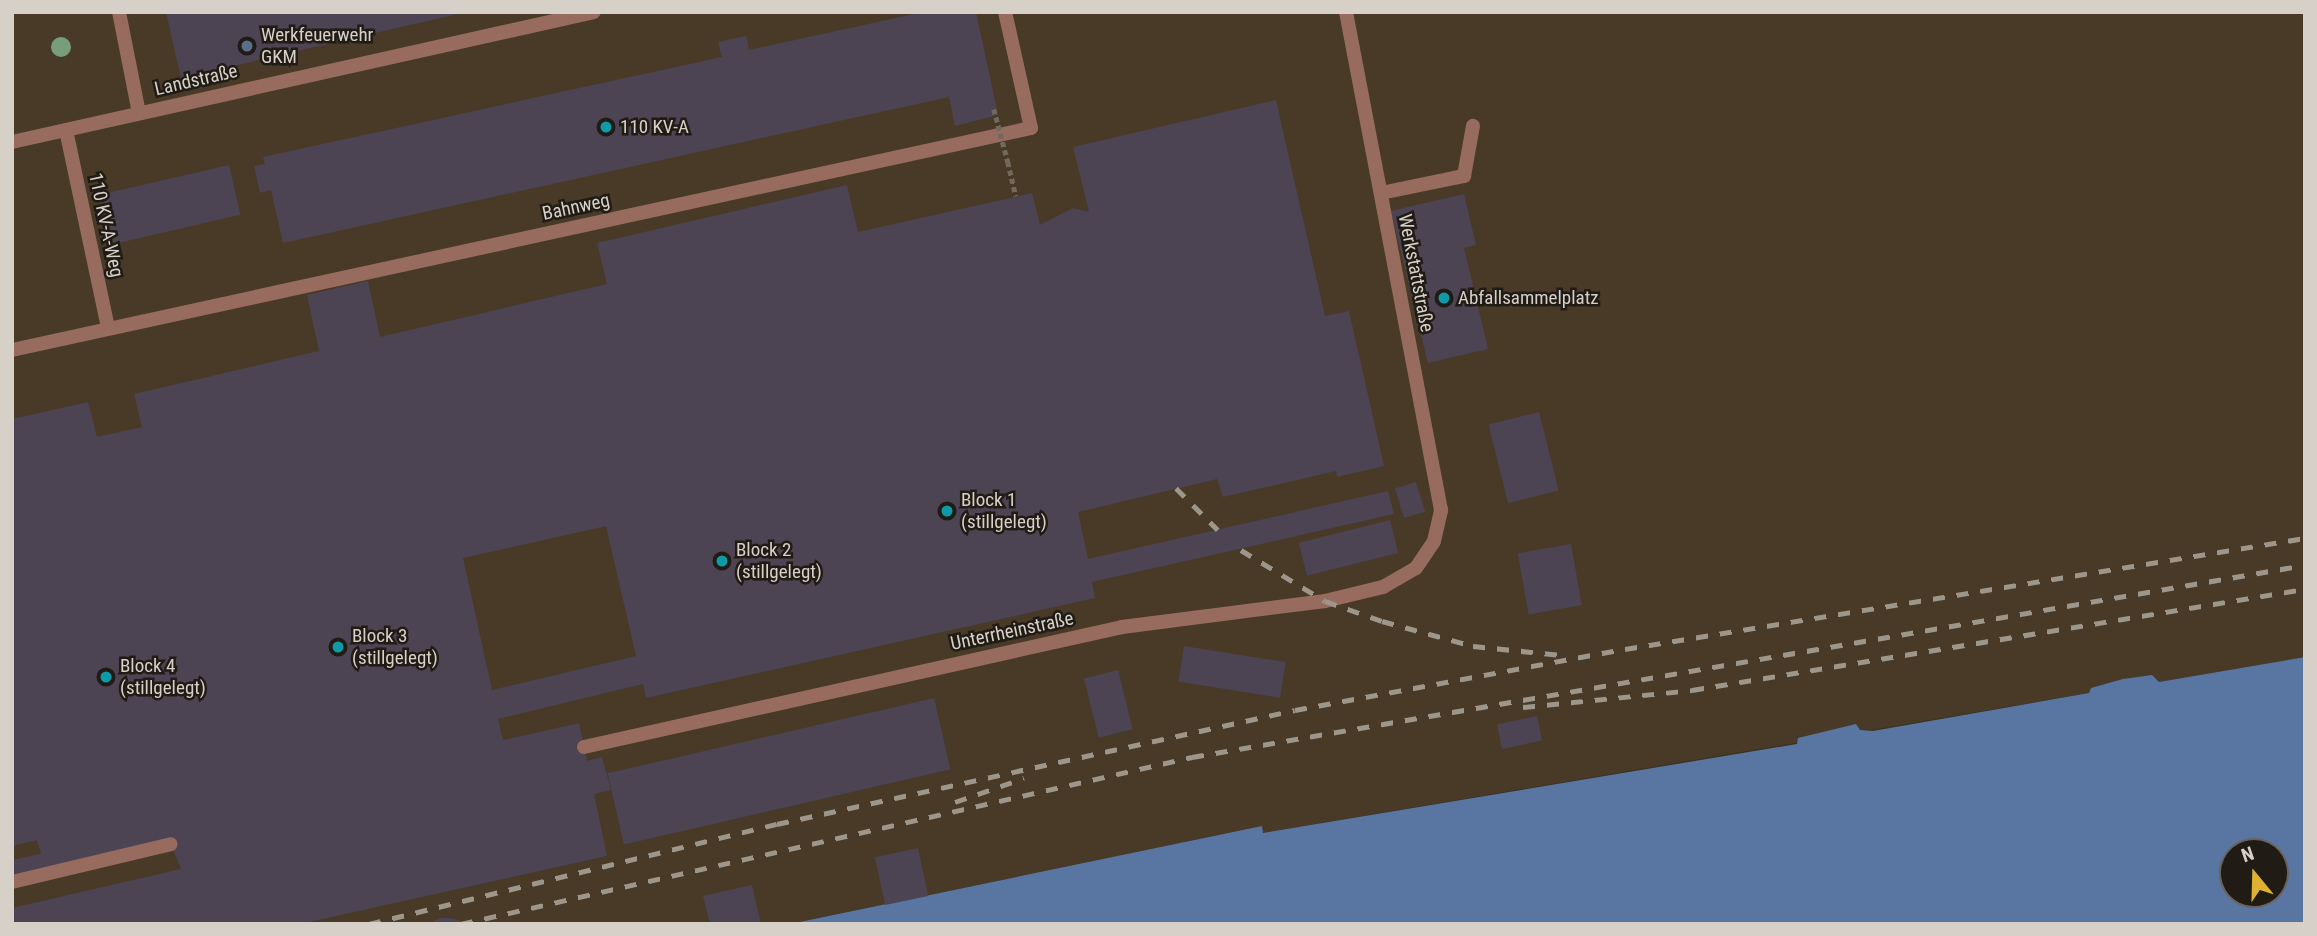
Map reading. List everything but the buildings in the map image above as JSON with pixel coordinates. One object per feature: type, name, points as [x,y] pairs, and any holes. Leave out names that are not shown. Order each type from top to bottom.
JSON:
[{"type":"lane","points":[[119,12],[139,113]]},
{"type":"lane","name":"Landstraße","points":[[12,142],[594,12]]},
{"type":"lane","name":"Bahnweg","points":[[12,349],[1031,128],[1005,12]]},
{"type":"lane","name":"Werkstattstraße","points":[[1346,12],[1441,510],[1434,541]]},
{"type":"lane","points":[[1381,193],[1464,176],[1474,126]]},
{"type":"lane","name":"110 KV-A-Weg","points":[[66,130],[108,328]]},
{"type":"lane","name":"Unterrheinstraße","points":[[584,747],[1122,627],[1383,587],[1416,568],[1434,541]]},
{"type":"lane","points":[[12,882],[171,845]]},
{"type":"path","points":[[994,109],[1016,196]]},
{"type":"shaded area","points":[[12,12],[2305,12],[2305,657],[2159,682],[2152,675],[2124,679],[2091,688],[2089,693],[1262,833],[1262,826],[790,924],[12,924]]},
{"type":"water","points":[[2305,657],[2305,924],[790,924],[1262,826],[1263,833],[1797,744],[1798,738],[1856,724],[1860,730],[1873,731],[2089,693],[2091,688],[2123,679],[2152,675],[2159,682]]},
{"type":"railway","points":[[1176,488],[1218,530]]},
{"type":"railway","points":[[369,924],[777,824],[1295,710],[1625,649],[2305,538]]},
{"type":"railway","points":[[1241,550],[1325,601],[1382,621],[1473,646],[1562,655]]},
{"type":"railway","points":[[461,924],[1192,757],[2305,565]]},
{"type":"railway","points":[[1523,707],[1692,690],[2305,589]]},
{"type":"railway","points":[[955,802],[1024,778]]},
{"type":"place","name":"Werkfeuerwehr GKM","points":[[247,46]]},
{"type":"place","name":"110 KV-A","points":[[606,127]]},
{"type":"place","name":"Abfallsammelplatz","points":[[1444,298]]},
{"type":"place","name":"Block 1 (stillgelegt)","points":[[947,511]]},
{"type":"place","name":"Block 2 (stillgelegt)","points":[[722,561]]},
{"type":"place","name":"Block 3 (stillgelegt)","points":[[338,647]]},
{"type":"place","name":"Block 4 (stillgelegt)","points":[[106,677]]}]
